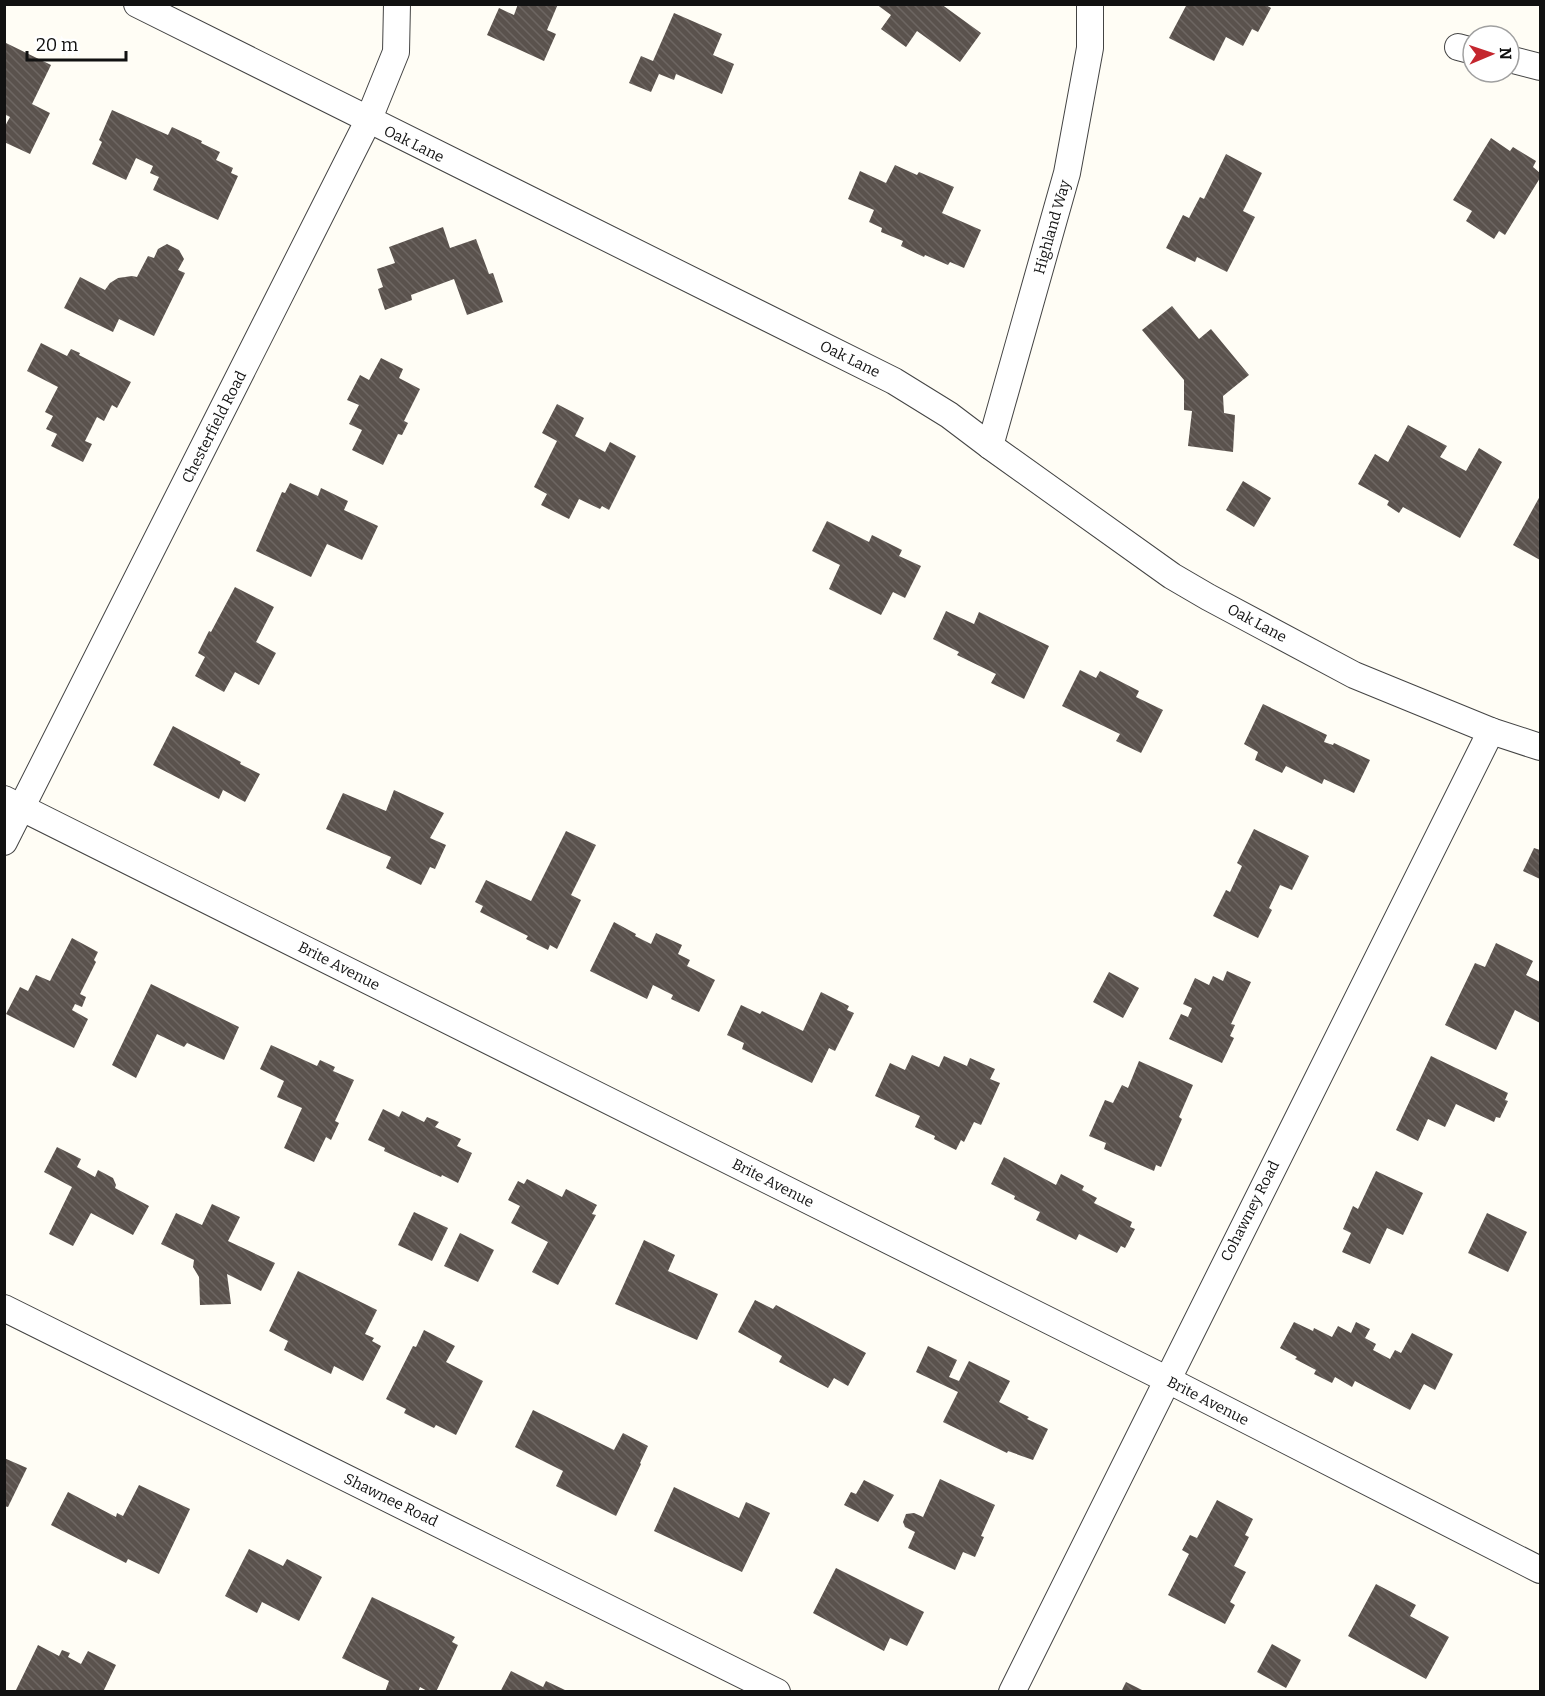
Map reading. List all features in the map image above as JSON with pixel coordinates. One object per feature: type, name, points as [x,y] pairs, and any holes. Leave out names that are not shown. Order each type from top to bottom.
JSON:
[{"type":"street","name":"Oak Lane","points":[[137,4],[894,381],[950,415],[990,446],[1181,581],[1354,675],[1491,731],[1540,747]]},
{"type":"street","name":"Chesterfield Road","points":[[4,842],[13,804],[368,121],[396,52],[398,17],[396,4]]},
{"type":"street","name":"Highland Way","points":[[990,446],[1067,173],[1090,48],[1090,4]]},
{"type":"street","points":[[1521,62],[1540,67]]},
{"type":"street","name":"Cohawney Road","points":[[1012,1692],[1166,1379],[1491,731]]},
{"type":"street","name":"Brite Avenue","points":[[13,804],[1166,1379],[1540,1570]]},
{"type":"street","name":"Shawnee Road","points":[[4,1308],[777,1692]]},
{"type":"building","points":[[518,4],[558,4],[547,30],[556,34],[544,61],[487,35],[499,8],[514,15]]},
{"type":"building","points":[[876,4],[941,4],[981,33],[960,62],[917,31],[906,47],[881,29],[891,15]]},
{"type":"building","points":[[1187,4],[1264,4],[1271,8],[1258,32],[1252,29],[1243,46],[1226,37],[1214,61],[1169,38]]},
{"type":"building","points":[[674,13],[722,34],[713,55],[734,64],[722,94],[676,74],[674,80],[659,74],[651,92],[629,83],[641,56],[653,61]]},
{"type":"building","points":[[4,42],[51,65],[32,104],[50,113],[30,154],[4,142],[4,128],[10,117],[4,114]]},
{"type":"building","points":[[112,110],[168,135],[172,127],[220,152],[216,160],[233,168],[231,173],[238,176],[218,220],[153,190],[159,177],[150,173],[153,166],[136,158],[126,180],[92,164]]},
{"type":"building","points":[[1491,138],[1510,151],[1513,147],[1536,161],[1533,167],[1540,173],[1540,178],[1505,235],[1499,231],[1494,239],[1466,221],[1472,211],[1453,200]]},
{"type":"building","points":[[1226,154],[1262,173],[1243,211],[1255,217],[1227,272],[1197,257],[1195,262],[1166,248],[1183,215],[1189,218],[1200,197],[1204,199]]},
{"type":"building","points":[[895,165],[917,175],[919,172],[954,187],[942,213],[981,230],[964,268],[950,262],[948,265],[925,255],[924,257],[901,246],[903,241],[881,232],[882,228],[869,222],[874,210],[848,199],[860,171],[886,183]]},
{"type":"building","points":[[443,227],[450,248],[476,239],[489,274],[493,273],[503,302],[467,315],[454,279],[411,295],[412,300],[385,310],[378,289],[383,287],[377,269],[395,263],[389,247]]},
{"type":"building","points":[[167,244],[179,250],[184,259],[178,270],[185,273],[154,336],[119,319],[113,332],[64,308],[80,277],[105,290],[118,278],[137,277],[148,256],[154,258],[158,249]]},
{"type":"building","points":[[1172,306],[1199,339],[1211,329],[1249,375],[1223,396],[1224,413],[1235,415],[1233,452],[1188,446],[1192,411],[1184,410],[1184,380],[1142,330]]},
{"type":"building","points":[[41,343],[67,356],[71,349],[131,382],[117,408],[112,405],[104,421],[97,417],[85,441],[92,444],[83,462],[51,446],[57,434],[46,429],[53,416],[45,412],[58,387],[27,371]]},
{"type":"building","points":[[381,358],[403,369],[399,378],[420,389],[404,421],[408,423],[402,435],[398,434],[383,465],[352,450],[362,430],[349,424],[359,405],[347,400],[360,375],[369,380]]},
{"type":"building","points":[[557,404],[584,418],[575,436],[605,452],[610,442],[636,456],[609,510],[602,506],[600,509],[579,499],[569,519],[541,505],[547,494],[534,487],[557,441],[542,433]]},
{"type":"building","points":[[1408,425],[1447,446],[1440,457],[1466,471],[1479,448],[1502,462],[1460,538],[1403,507],[1399,513],[1387,505],[1389,501],[1358,484],[1375,454],[1388,462]]},
{"type":"building","points":[[1243,481],[1271,498],[1254,527],[1226,510]]},
{"type":"building","points":[[290,483],[318,496],[321,488],[348,501],[344,510],[378,526],[362,560],[327,544],[311,577],[256,551],[282,492],[285,493]]},
{"type":"building","points":[[1540,496],[1540,560],[1513,545]]},
{"type":"building","points":[[827,521],[869,542],[872,535],[902,550],[899,556],[921,566],[905,598],[893,592],[881,615],[829,589],[840,565],[812,551]]},
{"type":"building","points":[[235,587],[274,607],[256,642],[276,653],[259,685],[235,672],[224,692],[195,676],[205,657],[198,653]]},
{"type":"building","points":[[946,611],[974,624],[979,612],[1049,646],[1024,699],[991,683],[996,674],[957,655],[959,652],[933,639]]},
{"type":"building","points":[[1080,670],[1096,678],[1100,671],[1139,691],[1136,697],[1163,710],[1141,753],[1116,741],[1120,734],[1062,706]]},
{"type":"building","points":[[1263,704],[1327,735],[1324,742],[1333,745],[1334,743],[1370,760],[1354,793],[1324,779],[1322,784],[1286,766],[1282,773],[1255,760],[1258,752],[1244,744]]},
{"type":"building","points":[[173,726],[260,774],[245,802],[223,790],[219,799],[153,765]]},
{"type":"building","points":[[394,790],[444,813],[430,838],[446,845],[435,869],[430,867],[421,885],[386,868],[391,857],[326,829],[343,793],[386,811]]},
{"type":"building","points":[[1254,829],[1309,856],[1292,890],[1280,885],[1269,908],[1272,910],[1258,938],[1213,916],[1226,890],[1230,892],[1242,866],[1237,863]]},
{"type":"building","points":[[566,831],[596,845],[571,895],[581,900],[557,949],[550,945],[548,950],[526,939],[528,936],[480,912],[483,906],[475,902],[486,880],[531,901]]},
{"type":"building","points":[[1534,848],[1540,850],[1540,879],[1523,871]]},
{"type":"building","points":[[614,922],[651,944],[656,933],[682,945],[678,954],[690,960],[687,966],[715,980],[699,1012],[671,999],[673,995],[653,985],[647,999],[590,971]]},
{"type":"building","points":[[72,938],[98,952],[94,960],[96,962],[80,994],[86,997],[82,1007],[75,1004],[72,1010],[88,1019],[74,1048],[6,1014],[20,987],[28,991],[36,975],[50,981]]},
{"type":"building","points":[[1496,943],[1533,961],[1526,975],[1540,982],[1540,1023],[1515,1010],[1496,1050],[1445,1025],[1475,963],[1485,967]]},
{"type":"building","points":[[1227,971],[1251,982],[1231,1024],[1235,1025],[1230,1036],[1234,1038],[1222,1063],[1169,1039],[1181,1014],[1188,1017],[1192,1008],[1183,1004],[1195,978],[1209,985],[1213,976],[1223,981]]},
{"type":"building","points":[[1109,972],[1139,988],[1123,1018],[1093,1002]]},
{"type":"building","points":[[151,984],[239,1027],[224,1060],[187,1043],[184,1047],[157,1034],[136,1078],[112,1065]]},
{"type":"building","points":[[821,992],[849,1006],[847,1010],[854,1013],[835,1051],[829,1048],[812,1083],[742,1049],[744,1043],[727,1035],[741,1005],[760,1014],[762,1011],[803,1031]]},
{"type":"building","points":[[271,1045],[317,1066],[320,1060],[335,1067],[333,1071],[354,1080],[335,1121],[339,1123],[331,1140],[326,1137],[314,1162],[284,1148],[302,1108],[277,1097],[284,1081],[260,1069]]},
{"type":"building","points":[[912,1055],[939,1067],[944,1056],[967,1066],[970,1058],[995,1069],[990,1079],[1000,1083],[981,1125],[974,1122],[964,1142],[961,1140],[956,1150],[934,1139],[935,1136],[915,1127],[920,1116],[875,1096],[890,1063],[905,1070]]},
{"type":"building","points":[[1431,1056],[1508,1093],[1505,1100],[1508,1101],[1500,1118],[1496,1117],[1494,1122],[1456,1104],[1445,1127],[1428,1119],[1418,1141],[1396,1130]]},
{"type":"building","points":[[1139,1061],[1193,1085],[1179,1117],[1182,1119],[1161,1167],[1156,1165],[1154,1171],[1104,1149],[1106,1143],[1089,1136],[1105,1100],[1113,1103],[1122,1085],[1128,1088]]},
{"type":"building","points":[[383,1109],[399,1117],[402,1111],[424,1122],[427,1117],[439,1122],[435,1127],[461,1139],[457,1146],[472,1153],[458,1183],[384,1151],[385,1148],[368,1140]]},
{"type":"building","points":[[57,1147],[81,1159],[77,1167],[95,1177],[98,1170],[113,1178],[115,1188],[149,1206],[133,1235],[91,1213],[73,1246],[49,1234],[72,1187],[44,1172]]},
{"type":"building","points":[[1004,1157],[1056,1185],[1061,1174],[1084,1186],[1082,1190],[1097,1198],[1094,1203],[1132,1222],[1130,1227],[1135,1229],[1125,1248],[1121,1246],[1117,1253],[1079,1234],[1076,1240],[1036,1220],[1040,1212],[991,1184]]},
{"type":"building","points":[[1376,1171],[1423,1193],[1403,1235],[1387,1228],[1370,1264],[1342,1252],[1351,1233],[1343,1229],[1353,1206],[1358,1209]]},
{"type":"building","points":[[527,1179],[562,1197],[566,1189],[597,1205],[592,1214],[596,1215],[558,1285],[532,1272],[548,1242],[511,1223],[520,1206],[508,1200],[518,1181],[524,1184]]},
{"type":"building","points":[[212,1204],[240,1217],[228,1241],[275,1263],[261,1291],[227,1274],[231,1304],[200,1305],[199,1277],[193,1267],[194,1260],[161,1244],[176,1213],[202,1225]]},
{"type":"building","points":[[414,1212],[448,1228],[432,1261],[398,1245]]},
{"type":"building","points":[[1487,1213],[1527,1232],[1508,1272],[1468,1253]]},
{"type":"building","points":[[460,1233],[494,1250],[478,1282],[444,1266]]},
{"type":"building","points":[[644,1240],[675,1255],[668,1271],[718,1294],[697,1340],[615,1304]]},
{"type":"building","points":[[298,1271],[377,1310],[365,1334],[374,1338],[372,1341],[381,1346],[363,1381],[334,1366],[331,1374],[284,1350],[288,1341],[269,1331]]},
{"type":"building","points":[[755,1300],[773,1309],[776,1305],[866,1353],[848,1386],[834,1378],[828,1388],[779,1362],[782,1356],[738,1332]]},
{"type":"building","points":[[1294,1322],[1332,1337],[1338,1326],[1351,1333],[1356,1322],[1370,1329],[1365,1338],[1376,1344],[1373,1350],[1390,1359],[1395,1350],[1401,1353],[1412,1333],[1453,1354],[1435,1390],[1424,1384],[1410,1410],[1355,1381],[1352,1387],[1335,1377],[1332,1383],[1314,1374],[1316,1370],[1280,1348]]},
{"type":"building","points":[[424,1330],[455,1346],[446,1362],[483,1381],[456,1435],[436,1425],[434,1428],[404,1413],[406,1409],[386,1399],[413,1346],[416,1347]]},
{"type":"building","points":[[928,1346],[957,1360],[949,1377],[959,1381],[969,1361],[1010,1381],[999,1402],[1048,1429],[1033,1460],[1008,1451],[1007,1453],[943,1422],[958,1392],[916,1372]]},
{"type":"building","points":[[533,1410],[614,1450],[623,1433],[648,1446],[616,1516],[556,1486],[563,1471],[515,1447]]},
{"type":"building","points":[[4,1458],[27,1468],[8,1507],[4,1506]]},
{"type":"building","points":[[940,1479],[995,1505],[981,1536],[984,1537],[975,1557],[963,1552],[955,1570],[908,1548],[915,1532],[905,1527],[903,1522],[906,1514],[914,1513],[923,1517]]},
{"type":"building","points":[[864,1480],[894,1495],[878,1522],[844,1505],[851,1492],[856,1494]]},
{"type":"building","points":[[139,1485],[190,1509],[159,1574],[128,1559],[126,1563],[51,1525],[68,1492],[116,1517],[117,1513],[123,1516]]},
{"type":"building","points":[[674,1487],[739,1518],[746,1502],[770,1513],[742,1572],[654,1531]]},
{"type":"building","points":[[1217,1500],[1253,1519],[1245,1535],[1249,1537],[1234,1566],[1246,1572],[1230,1602],[1235,1605],[1225,1624],[1168,1595],[1189,1554],[1182,1550],[1190,1535],[1197,1538]]},
{"type":"building","points":[[249,1549],[283,1566],[287,1559],[322,1577],[299,1621],[262,1602],[257,1613],[225,1596]]},
{"type":"building","points":[[836,1568],[924,1612],[907,1646],[890,1638],[884,1651],[813,1613]]},
{"type":"building","points":[[1376,1584],[1416,1605],[1410,1616],[1449,1637],[1426,1679],[1348,1636]]},
{"type":"building","points":[[372,1597],[455,1637],[452,1642],[458,1645],[436,1692],[429,1692],[420,1687],[418,1692],[385,1692],[389,1681],[342,1658]]},
{"type":"building","points":[[1272,1644],[1301,1660],[1286,1688],[1257,1672]]},
{"type":"building","points":[[38,1645],[59,1656],[62,1650],[70,1653],[68,1657],[81,1664],[88,1651],[116,1665],[103,1692],[15,1692]]},
{"type":"building","points":[[511,1671],[543,1687],[546,1681],[565,1690],[564,1692],[500,1692]]},
{"type":"building","points":[[1126,1682],[1146,1692],[1121,1692]]}]
